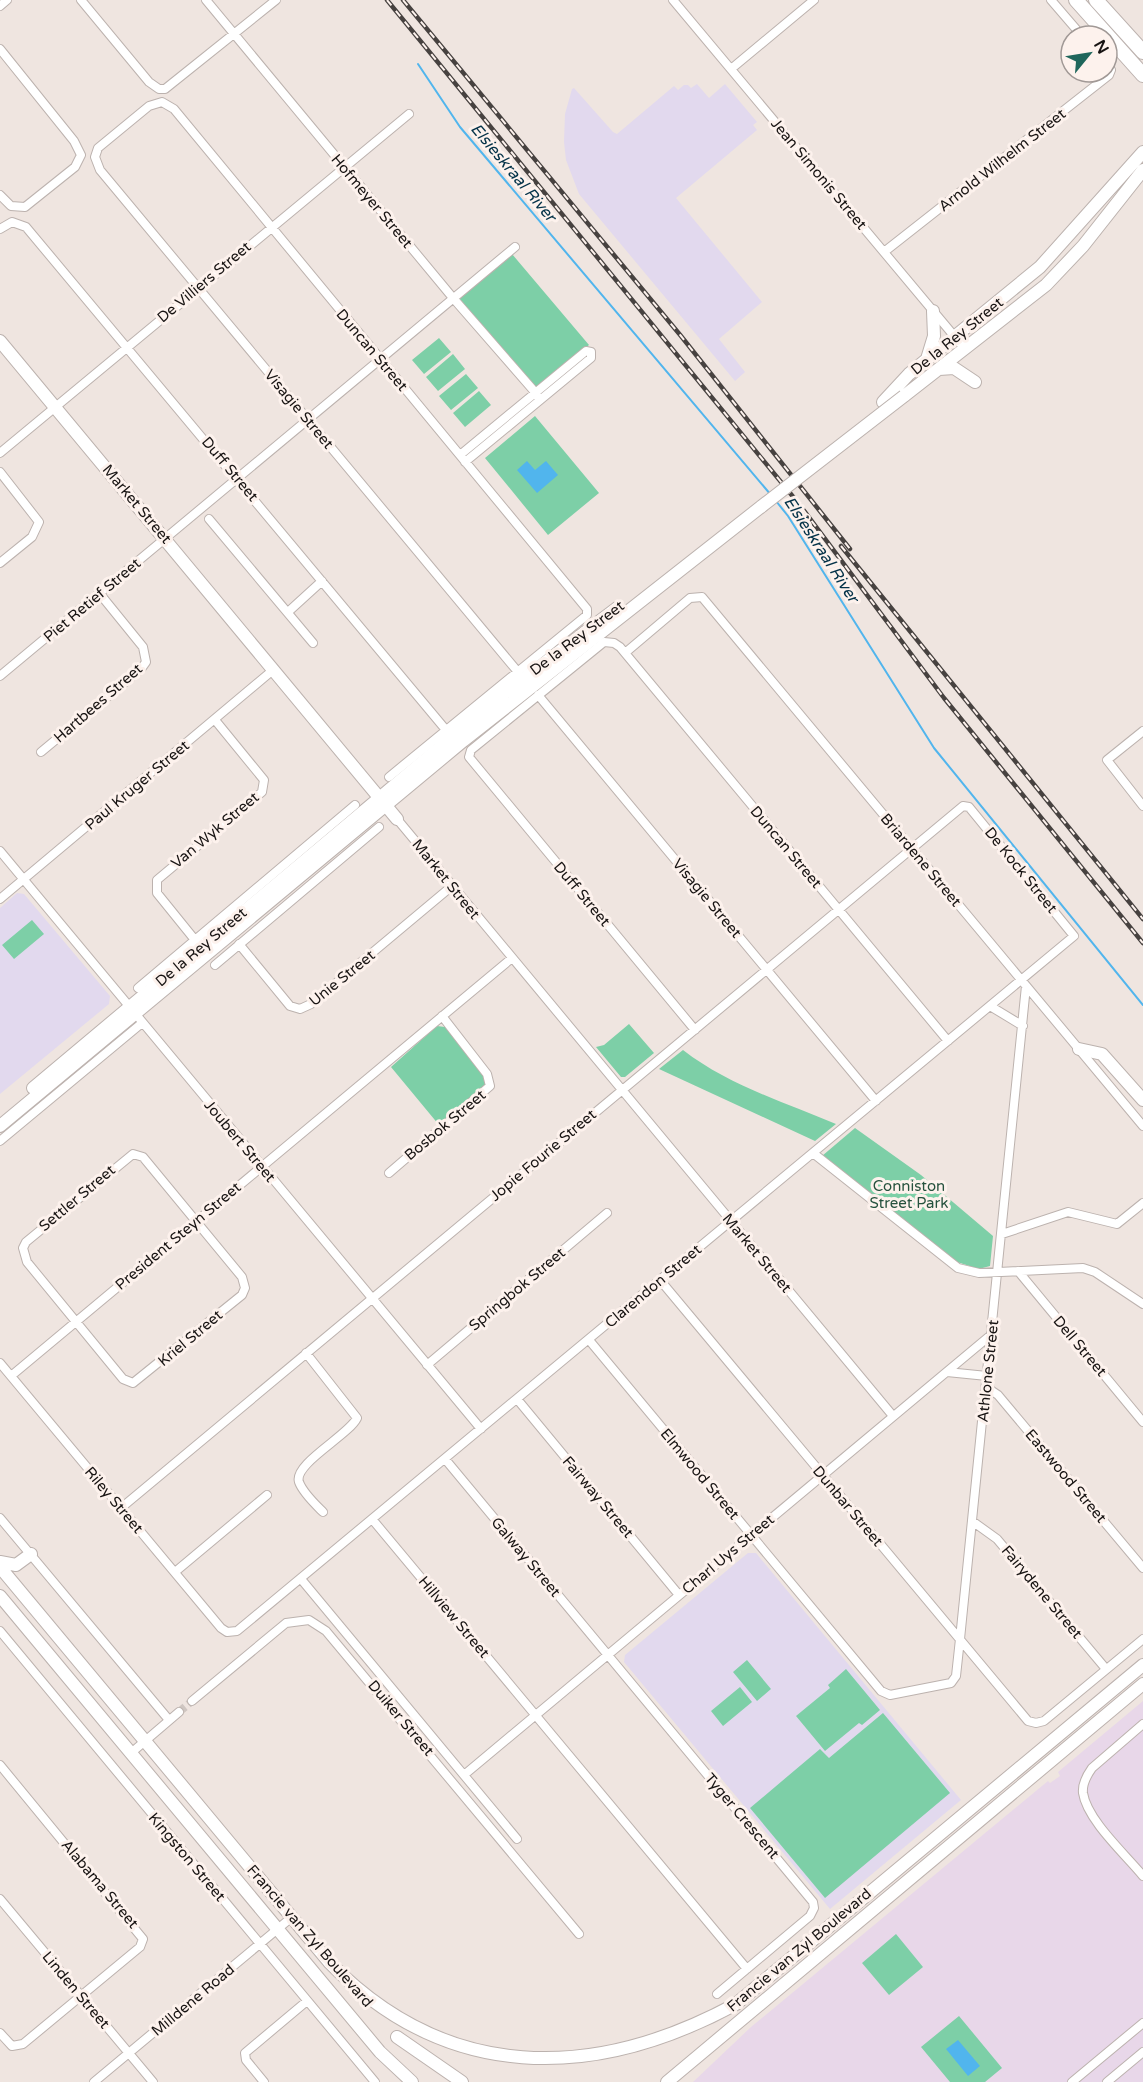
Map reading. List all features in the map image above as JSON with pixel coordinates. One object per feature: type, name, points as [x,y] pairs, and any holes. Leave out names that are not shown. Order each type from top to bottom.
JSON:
[{"type":"main road","points":[[1076,0],[1143,75]]},
{"type":"main road","points":[[1096,0],[1143,52]]},
{"type":"main road","name":"De la Rey Street","points":[[760,502],[883,402],[926,360],[956,338],[1040,267],[1143,152]]},
{"type":"main road","name":"De la Rey Street","points":[[0,1126],[135,1015],[506,692],[904,396],[1046,285],[1083,246],[1143,170]]},
{"type":"main road","points":[[998,303],[1018,295],[1070,248],[1083,246]]},
{"type":"main road","points":[[926,360],[934,336],[933,311]]},
{"type":"main road","name":"Market Street","points":[[0,341],[397,819]]},
{"type":"main road","points":[[939,369],[954,368],[975,382]]},
{"type":"main road","name":"De la Rey Street","points":[[0,1115],[135,1015]]},
{"type":"main road","points":[[1079,1049],[1102,1054],[1143,1100]]},
{"type":"main road","points":[[0,1565],[16,1564],[31,1554]]},
{"type":"main road","name":"Francie van Zyl Boulevard","points":[[0,1565],[336,1970],[384,2019],[417,2041],[447,2055]]},
{"type":"main road","name":"Francie van Zyl Boulevard","points":[[0,1596],[380,2052],[412,2082]]},
{"type":"main road","name":"Francie van Zyl Boulevard","points":[[658,2052],[704,2027],[736,2004],[1143,1665]]},
{"type":"main road","name":"Francie van Zyl Boulevard","points":[[667,2082],[1143,1684]]},
{"type":"main road","points":[[336,1970],[354,1997],[378,2021],[462,2082]]},
{"type":"street","points":[[0,6],[7,0]]},
{"type":"street","points":[[81,0],[149,82],[159,89],[172,86],[276,0]]},
{"type":"street","name":"Hofmeyer Street","points":[[206,0],[453,298],[539,396]]},
{"type":"street","name":"Jean Simonis Street","points":[[673,0],[964,349]]},
{"type":"street","points":[[730,69],[814,0]]},
{"type":"street","points":[[1051,0],[1072,24]]},
{"type":"street","points":[[0,49],[74,141],[81,155],[75,167],[28,206],[18,208],[11,206],[0,195]]},
{"type":"street","name":"Arnold Wilhelm Street","points":[[884,252],[1098,84]]},
{"type":"street","name":"Duncan Street","points":[[103,143],[149,106],[162,102],[174,109],[588,611]]},
{"type":"street","name":"De Villiers Street","points":[[0,453],[409,114]]},
{"type":"street","name":"Visagie Street","points":[[103,143],[95,157],[100,170],[518,672]]},
{"type":"street","name":"Duff Street","points":[[2,227],[17,222],[26,227],[446,730]]},
{"type":"street","name":"Piet Retief Street","points":[[0,676],[515,247]]},
{"type":"street","points":[[463,458],[539,396],[591,358],[591,352],[586,351],[539,396]]},
{"type":"street","points":[[0,471],[39,522],[32,537],[0,563]]},
{"type":"street","points":[[209,519],[313,643]]},
{"type":"street","points":[[288,612],[322,581]]},
{"type":"street","name":"Hartbees Street","points":[[41,752],[141,669],[146,662],[143,647],[100,594]]},
{"type":"street","name":"Briardene Street","points":[[625,653],[690,598],[698,596],[1143,1126]]},
{"type":"street","name":"De la Rey Street","points":[[389,777],[587,615],[588,611]]},
{"type":"street","name":"De la Rey Street","points":[[470,759],[471,750],[601,643],[614,642],[625,653]]},
{"type":"street","name":"Duncan Street","points":[[625,653],[948,1041]]},
{"type":"street","name":"Paul Kruger Street","points":[[0,899],[273,670]]},
{"type":"street","name":"Visagie Street","points":[[538,695],[876,1101]]},
{"type":"street","name":"Van Wyk Street","points":[[195,940],[157,893],[157,880],[262,792],[265,786],[264,780],[215,720]]},
{"type":"street","points":[[1143,731],[1107,760],[1143,806]]},
{"type":"street","name":"Duff Street","points":[[470,759],[695,1030]]},
{"type":"street","name":"De la Rey Street","points":[[138,988],[355,805]]},
{"type":"street","name":"Jopie Fourie Street","points":[[121,1508],[621,1089],[966,805]]},
{"type":"street","name":"De Kock Street","points":[[966,805],[1074,936]]},
{"type":"street","name":"Market Street","points":[[397,819],[893,1416]]},
{"type":"street","name":"De la Rey Street","points":[[215,965],[379,827]]},
{"type":"street","name":"Joubert Street","points":[[0,851],[481,1430]]},
{"type":"street","name":"Unie Street","points":[[239,944],[290,1006],[300,1009],[311,1004],[452,886]]},
{"type":"street","name":"Clarendon Street","points":[[231,1633],[240,1630],[990,1006],[1023,983],[1074,936]]},
{"type":"street","name":"President Steyn Street","points":[[11,1376],[512,958]]},
{"type":"street","name":"Athlone Street","points":[[881,1691],[890,1695],[951,1683],[956,1676],[1023,1026],[1023,983]]},
{"type":"street","points":[[990,1006],[1023,1026]]},
{"type":"street","name":"De la Rey Street","points":[[0,1141],[135,1015]]},
{"type":"street","name":"Bosbok Street","points":[[389,1173],[489,1086],[487,1074],[442,1016]]},
{"type":"street","points":[[813,1153],[958,1268],[973,1272],[1087,1269],[1143,1304]]},
{"type":"street","name":"Settler Street","points":[[76,1321],[27,1262],[23,1248],[26,1242],[127,1156],[136,1154],[143,1157],[196,1222]]},
{"type":"street","points":[[1002,1234],[1068,1212],[1116,1224],[1143,1203]]},
{"type":"street","name":"Springbok Street","points":[[427,1365],[607,1213]]},
{"type":"street","name":"Kriel Street","points":[[76,1321],[123,1379],[133,1383],[233,1302],[244,1292],[244,1281],[196,1222]]},
{"type":"street","name":"Dell Street","points":[[1018,1271],[1143,1422]]},
{"type":"street","name":"Dunbar Street","points":[[660,1280],[1026,1719],[1034,1723],[1042,1723],[1106,1670]]},
{"type":"street","name":"Charl Uys Street","points":[[464,1775],[992,1334]]},
{"type":"street","name":"Elmwood Street","points":[[589,1340],[881,1691]]},
{"type":"street","points":[[306,1353],[357,1418],[306,1464],[299,1476],[300,1485],[323,1512]]},
{"type":"street","name":"Riley Street","points":[[0,1363],[221,1628],[231,1633]]},
{"type":"street","points":[[947,1371],[987,1376]]},
{"type":"street","name":"Eastwood Street","points":[[986,1387],[998,1395],[1143,1568]]},
{"type":"street","name":"Fairway Street","points":[[517,1399],[679,1595]]},
{"type":"street","name":"Galway Street","points":[[445,1459],[608,1655]]},
{"type":"street","points":[[175,1572],[267,1495]]},
{"type":"street","points":[[0,1518],[169,1720]]},
{"type":"street","name":"Hillview Street","points":[[372,1519],[536,1715]]},
{"type":"street","name":"Fairydene Street","points":[[972,1521],[997,1539],[1106,1670]]},
{"type":"street","points":[[301,1579],[517,1839]]},
{"type":"street","name":"Duiker Street","points":[[192,1701],[286,1623],[305,1620],[318,1624],[387,1701],[579,1934]]},
{"type":"street","name":"Kingston Street","points":[[0,1631],[375,2082]]},
{"type":"street","points":[[1106,1670],[1143,1639]]},
{"type":"street","name":"Tyger Crescent","points":[[608,1655],[813,1902],[814,1911],[810,1916],[717,1994]]},
{"type":"street","points":[[131,1753],[179,1712]]},
{"type":"street","points":[[536,1715],[747,1969]]},
{"type":"street","points":[[1143,1724],[1092,1768],[1086,1776],[1083,1792],[1090,1813],[1143,1876]]},
{"type":"street","name":"Alabama Street","points":[[0,1765],[143,1939],[140,1947],[82,1996]]},
{"type":"street","name":"Linden Street","points":[[0,1899],[153,2082]]},
{"type":"street","name":"Milldene Road","points":[[94,2082],[292,1917]]},
{"type":"street","points":[[0,2033],[12,2046],[23,2044],[82,1996]]},
{"type":"street","points":[[264,2082],[246,2060],[246,2053],[307,2001]]},
{"type":"street","points":[[1072,2082],[1143,2023]]},
{"type":"street","points":[[1107,2082],[1143,2052]]},
{"type":"shaded area","points":[[697,84],[709,98],[725,84],[757,122],[753,125],[757,130],[676,198],[762,302],[719,339],[745,372],[735,381],[579,194],[566,160],[565,114],[572,89],[574,88],[617,134],[674,86],[678,90],[684,85],[691,88]]},
{"type":"shaded area","points":[[17,893],[24,894],[110,996],[109,1004],[0,1094],[0,908]]},
{"type":"shaded area","points":[[748,1553],[756,1553],[961,1800],[830,1909],[624,1662],[625,1655]]},
{"type":"shaded area","points":[[1143,1701],[1143,2082],[693,2082],[751,2027],[1048,1781],[1050,1783],[1060,1776],[1058,1772]]},
{"type":"green space","points":[[512,254],[589,345],[539,387],[535,387],[459,298]]},
{"type":"green space","points":[[439,338],[451,352],[424,374],[412,360]]},
{"type":"green space","points":[[453,354],[465,369],[438,391],[426,377]]},
{"type":"green space","points":[[466,374],[478,388],[451,410],[439,396]]},
{"type":"green space","points":[[479,391],[491,405],[465,427],[453,413]]},
{"type":"green space","points":[[535,416],[599,493],[548,535],[485,458]]},
{"type":"green space","points":[[32,920],[44,934],[14,959],[2,945]]},
{"type":"green space","points":[[629,1024],[654,1053],[625,1077],[621,1077],[596,1047],[604,1045]]},
{"type":"green space","points":[[437,1026],[445,1027],[484,1074],[486,1084],[439,1125],[391,1067]]},
{"type":"green space","points":[[683,1050],[737,1083],[836,1124],[815,1141],[659,1069]]},
{"type":"green space","name":"Conniston Street Park","points":[[855,1128],[921,1175],[993,1236],[990,1266],[979,1269],[957,1262],[822,1156]]},
{"type":"green space","points":[[747,1660],[771,1689],[757,1701],[733,1672]]},
{"type":"green space","points":[[846,1669],[880,1710],[862,1725],[859,1723],[825,1751],[796,1716],[830,1688],[828,1685]]},
{"type":"green space","points":[[740,1687],[752,1702],[723,1726],[711,1711]]},
{"type":"green space","points":[[883,1713],[950,1793],[825,1898],[750,1808],[820,1749],[829,1758]]},
{"type":"green space","points":[[896,1934],[923,1967],[889,1995],[862,1963]]},
{"type":"green space","points":[[959,2016],[1002,2068],[985,2082],[950,2082],[921,2047]]},
{"type":"water","points":[[527,461],[535,470],[546,461],[558,475],[537,493],[517,470]]},
{"type":"water","points":[[958,2040],[980,2066],[968,2076],[946,2049]]},
{"type":"waterway","name":"Elsieskraal River","points":[[418,64],[460,127],[771,495]]},
{"type":"waterway","name":"Elsieskraal River","points":[[776,501],[788,516],[934,748],[1143,1005]]},
{"type":"tunnel","points":[[179,1712],[192,1701]]},
{"type":"railway","points":[[387,0],[799,504],[944,698],[1143,943]]},
{"type":"railway","points":[[403,0],[681,336],[850,549]]},
{"type":"railway","points":[[841,546],[1143,919]]}]
